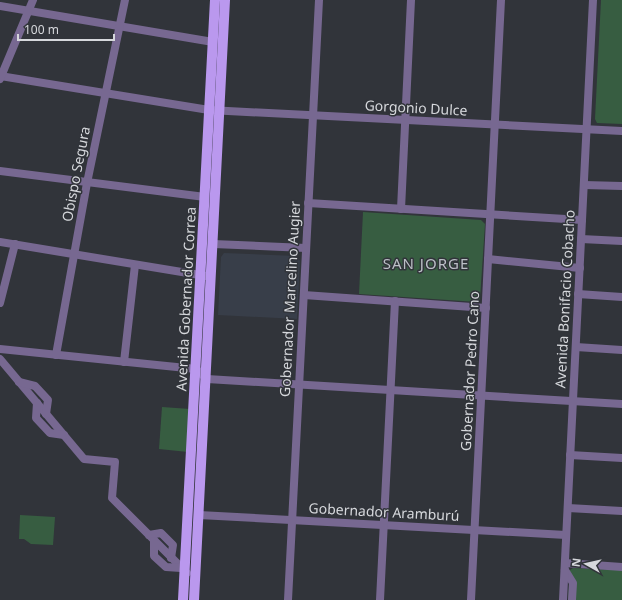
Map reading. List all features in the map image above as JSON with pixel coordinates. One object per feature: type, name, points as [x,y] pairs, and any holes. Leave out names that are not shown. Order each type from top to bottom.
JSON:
[{"type":"main road","name":"Avenida Gobernador Correa","points":[[183,600],[183,570],[196,369],[215,0]]},
{"type":"main road","name":"Avenida Gobernador Correa","points":[[194,600],[207,379],[226,0]]},
{"type":"street","points":[[0,77],[33,0]]},
{"type":"street","name":"Obispo Segura","points":[[56,355],[73,255],[125,0]]},
{"type":"street","name":"Gobernador Marcelino Augier","points":[[288,600],[319,0]]},
{"type":"street","points":[[401,209],[411,0]]},
{"type":"street","name":"Gobernador Pedro Cano","points":[[471,600],[501,0]]},
{"type":"street","name":"Avenida Bonifacio Cobacho","points":[[563,600],[594,0]]},
{"type":"street","points":[[0,6],[212,42]]},
{"type":"street","name":"Gorgonio Dulce","points":[[0,77],[220,111],[622,131]]},
{"type":"street","points":[[0,171],[205,197]]},
{"type":"street","points":[[584,184],[622,186]]},
{"type":"street","points":[[308,203],[582,220]]},
{"type":"street","points":[[581,239],[622,241]]},
{"type":"street","points":[[0,242],[201,276],[212,276]]},
{"type":"street","points":[[0,302],[15,244]]},
{"type":"street","points":[[213,244],[306,248]]},
{"type":"street","points":[[488,259],[580,268]]},
{"type":"street","points":[[124,362],[135,265]]},
{"type":"street","points":[[578,294],[622,296]]},
{"type":"street","points":[[304,295],[486,308]]},
{"type":"street","points":[[380,600],[395,301]]},
{"type":"street","points":[[576,347],[622,350]]},
{"type":"street","points":[[0,349],[196,369],[207,379],[622,404]]},
{"type":"street","points":[[0,359],[84,459],[115,462],[112,498],[183,570],[196,579]]},
{"type":"street","points":[[19,382],[35,386],[48,400],[46,414]]},
{"type":"street","points":[[37,403],[36,418],[50,433],[64,435]]},
{"type":"street","points":[[570,455],[622,458]]},
{"type":"street","points":[[568,508],[622,512]]},
{"type":"street","name":"Gobernador Aramburú","points":[[199,515],[566,535]]},
{"type":"street","points":[[152,538],[154,556],[166,567],[183,570]]},
{"type":"street","points":[[572,600],[573,583],[565,567],[622,567]]},
{"type":"shaded area","points":[[224,253],[296,256],[300,261],[297,319],[218,315],[221,257]]},
{"type":"green space","points":[[601,0],[622,0],[622,124],[597,123],[595,119]]},
{"type":"green space","points":[[363,212],[481,220],[485,224],[480,299],[477,302],[359,294]]},
{"type":"green space","points":[[162,407],[190,409],[188,452],[159,449]]},
{"type":"green space","points":[[20,515],[55,517],[53,545],[31,544],[24,539],[19,539]]},
{"type":"green space","points":[[573,568],[622,570],[622,600],[568,600],[570,570]]},
{"type":"district","name":"SAN JORGE","points":[[426,264]]}]
